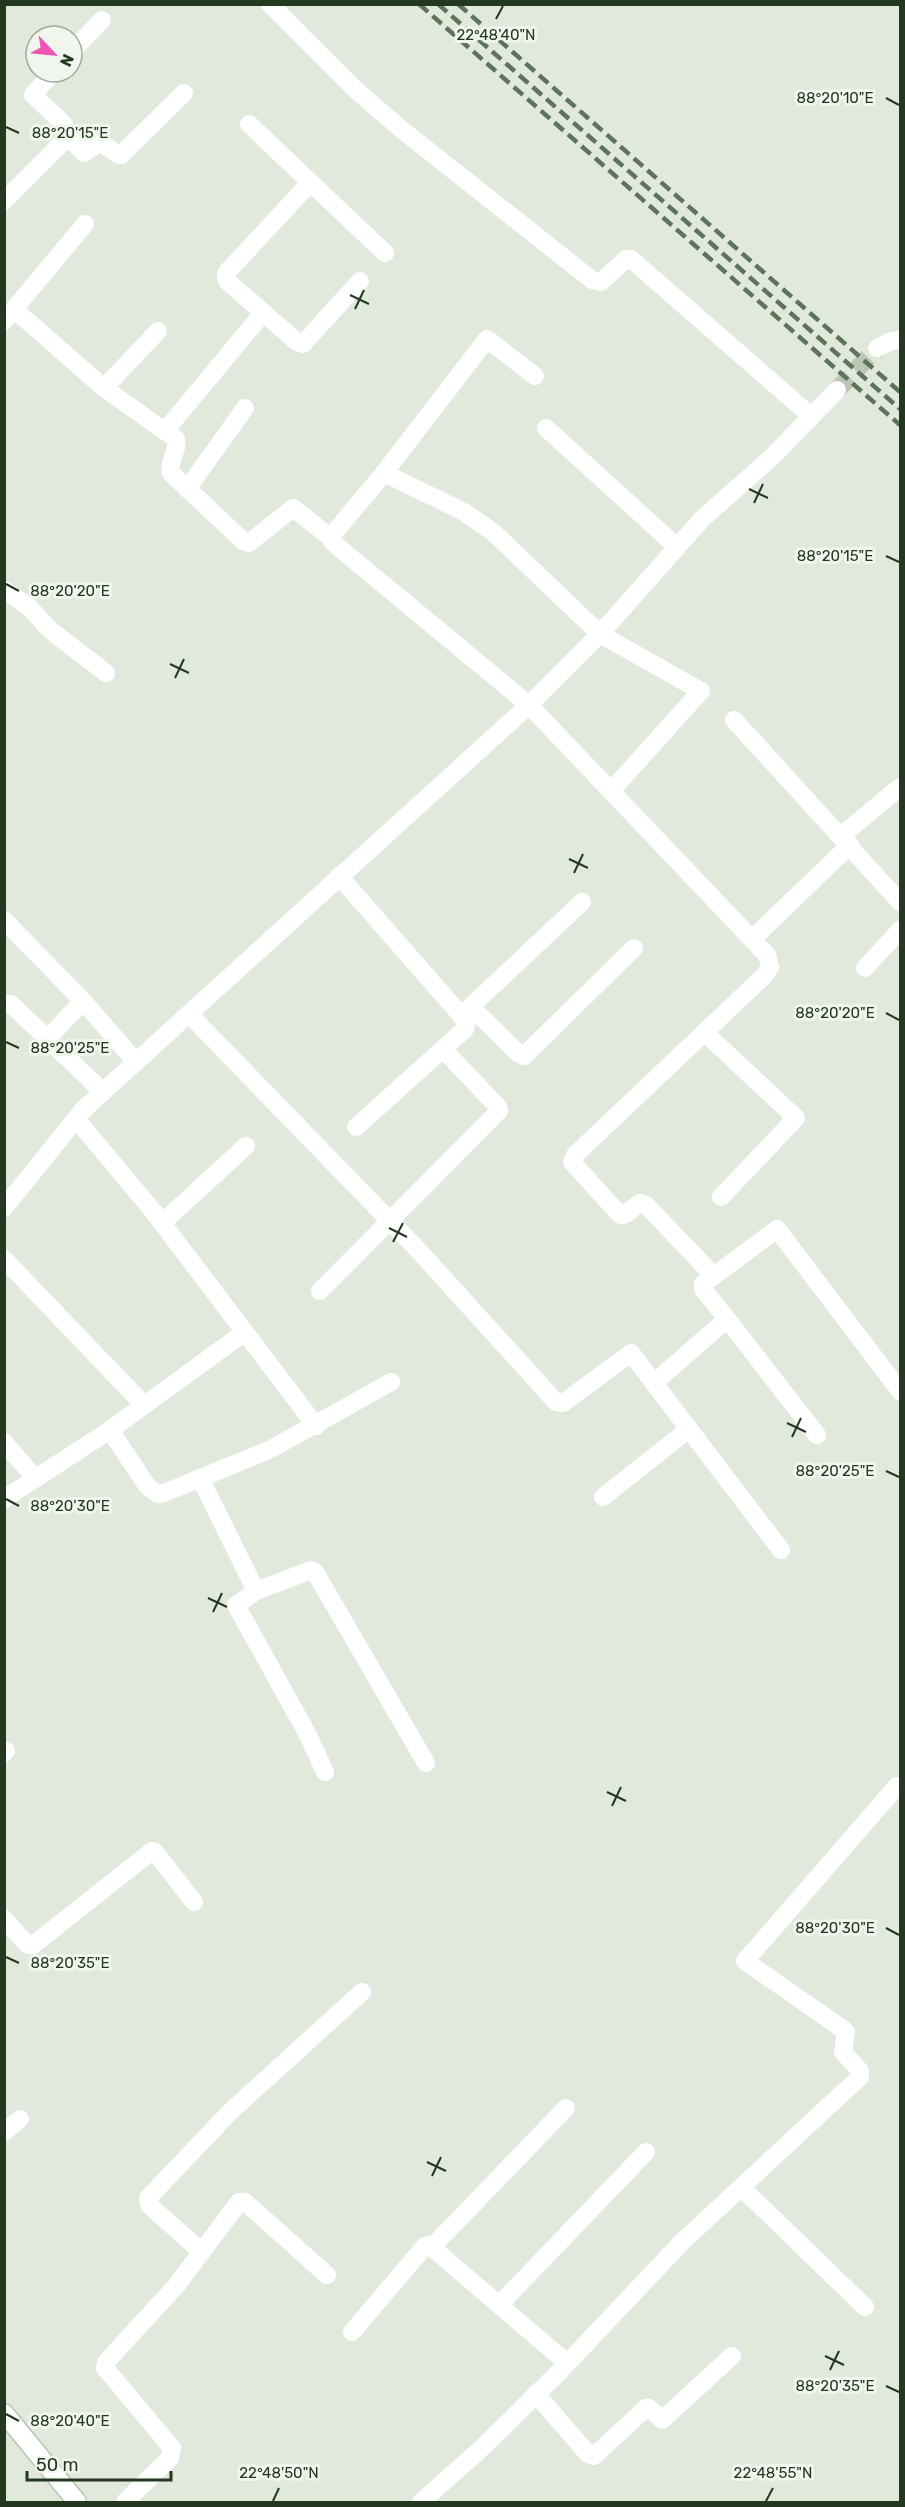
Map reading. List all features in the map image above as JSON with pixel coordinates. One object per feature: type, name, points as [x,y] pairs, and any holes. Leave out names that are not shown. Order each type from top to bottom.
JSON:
[{"type":"street","points":[[270,4],[356,90],[401,129],[592,280],[601,282],[626,259],[631,259],[811,416]]},
{"type":"street","points":[[84,39],[102,20]]},
{"type":"street","points":[[43,84],[33,95],[64,124],[68,138],[84,153],[100,142],[117,154],[121,154],[184,93]]},
{"type":"street","points":[[249,124],[309,184],[385,253]]},
{"type":"street","points":[[4,201],[68,138]]},
{"type":"street","points":[[309,184],[226,274],[227,280],[297,342],[303,344],[360,281]]},
{"type":"street","points":[[85,224],[10,308],[104,388],[177,442],[170,464],[171,473],[246,543],[251,543],[285,511],[293,507],[329,535],[342,551],[529,705],[752,939],[770,961],[766,974],[575,1155],[572,1162],[620,1215],[624,1215],[640,1203],[646,1205],[714,1276]]},
{"type":"street","points":[[165,431],[263,313]]},
{"type":"street","points":[[104,388],[158,331]]},
{"type":"street","points":[[329,535],[333,534],[384,473],[486,339],[491,339],[535,376]]},
{"type":"street","points":[[877,348],[891,341],[900,340]]},
{"type":"street","points":[[4,1208],[76,1119],[103,1092],[529,705],[600,634],[702,519],[773,456],[837,390]]},
{"type":"street","points":[[187,489],[245,408]]},
{"type":"street","points":[[546,428],[677,547]]},
{"type":"street","points":[[384,473],[464,512],[484,525],[600,634],[701,691],[611,791]]},
{"type":"street","points":[[4,590],[28,606],[50,630],[106,673]]},
{"type":"street","points":[[734,720],[900,902]]},
{"type":"street","points":[[752,939],[845,840],[900,787]]},
{"type":"street","points":[[339,876],[465,1010],[524,1056],[634,948]]},
{"type":"street","points":[[465,1010],[582,902]]},
{"type":"street","points":[[4,920],[83,1001],[136,1062]]},
{"type":"street","points":[[864,968],[900,930]]},
{"type":"street","points":[[47,1038],[83,1001]]},
{"type":"street","points":[[4,1004],[11,1004],[103,1092]]},
{"type":"street","points":[[357,1127],[466,1028],[465,1010]]},
{"type":"street","points":[[189,1014],[391,1221],[555,1402],[563,1403],[630,1353],[781,1550]]},
{"type":"street","points":[[704,1032],[796,1118],[721,1197]]},
{"type":"street","points":[[320,1291],[499,1111],[498,1107],[443,1049]]},
{"type":"street","points":[[76,1119],[162,1223],[316,1426]]},
{"type":"street","points":[[162,1223],[246,1146]]},
{"type":"street","points":[[817,1435],[703,1288],[703,1284],[774,1230],[779,1230],[900,1391]]},
{"type":"street","points":[[4,1259],[144,1405]]},
{"type":"street","points":[[654,1383],[727,1319]]},
{"type":"street","points":[[4,1499],[110,1430],[245,1332]]},
{"type":"street","points":[[110,1430],[147,1486],[158,1494],[271,1449],[316,1426],[391,1382]]},
{"type":"street","points":[[603,1497],[689,1429]]},
{"type":"street","points":[[4,1442],[35,1479]]},
{"type":"street","points":[[200,1478],[256,1591]]},
{"type":"street","points":[[325,1772],[308,1735],[237,1606],[238,1602],[256,1591],[311,1570],[314,1571],[426,1763]]},
{"type":"street","points":[[421,2502],[483,2447],[682,2242],[857,2081],[861,2073],[843,2052],[846,2032],[746,1963],[746,1958],[897,1786]]},
{"type":"street","points":[[4,1919],[28,1945],[33,1945],[152,1851],[194,1902]]},
{"type":"street","points":[[202,2252],[149,2205],[148,2198],[230,2112],[362,1992]]},
{"type":"street","points":[[433,2246],[567,2108]]},
{"type":"street","points":[[4,2132],[20,2119]]},
{"type":"street","points":[[500,2304],[646,2152]]},
{"type":"street","points":[[742,2188],[865,2307]]},
{"type":"street","points":[[125,2502],[170,2458],[173,2452],[105,2365],[176,2286],[242,2201],[327,2275]]},
{"type":"street","points":[[352,2332],[425,2246],[433,2246],[567,2363]]},
{"type":"street","points":[[536,2394],[588,2454],[594,2456],[646,2408],[662,2420],[732,2356]]},
{"type":"street","points":[[4,2413],[77,2502]]},
{"type":"tunnel","points":[[837,390],[877,348]]},
{"type":"railway","points":[[419,4],[900,425]]},
{"type":"railway","points":[[438,4],[900,409]]},
{"type":"railway","points":[[458,4],[900,392]]}]
